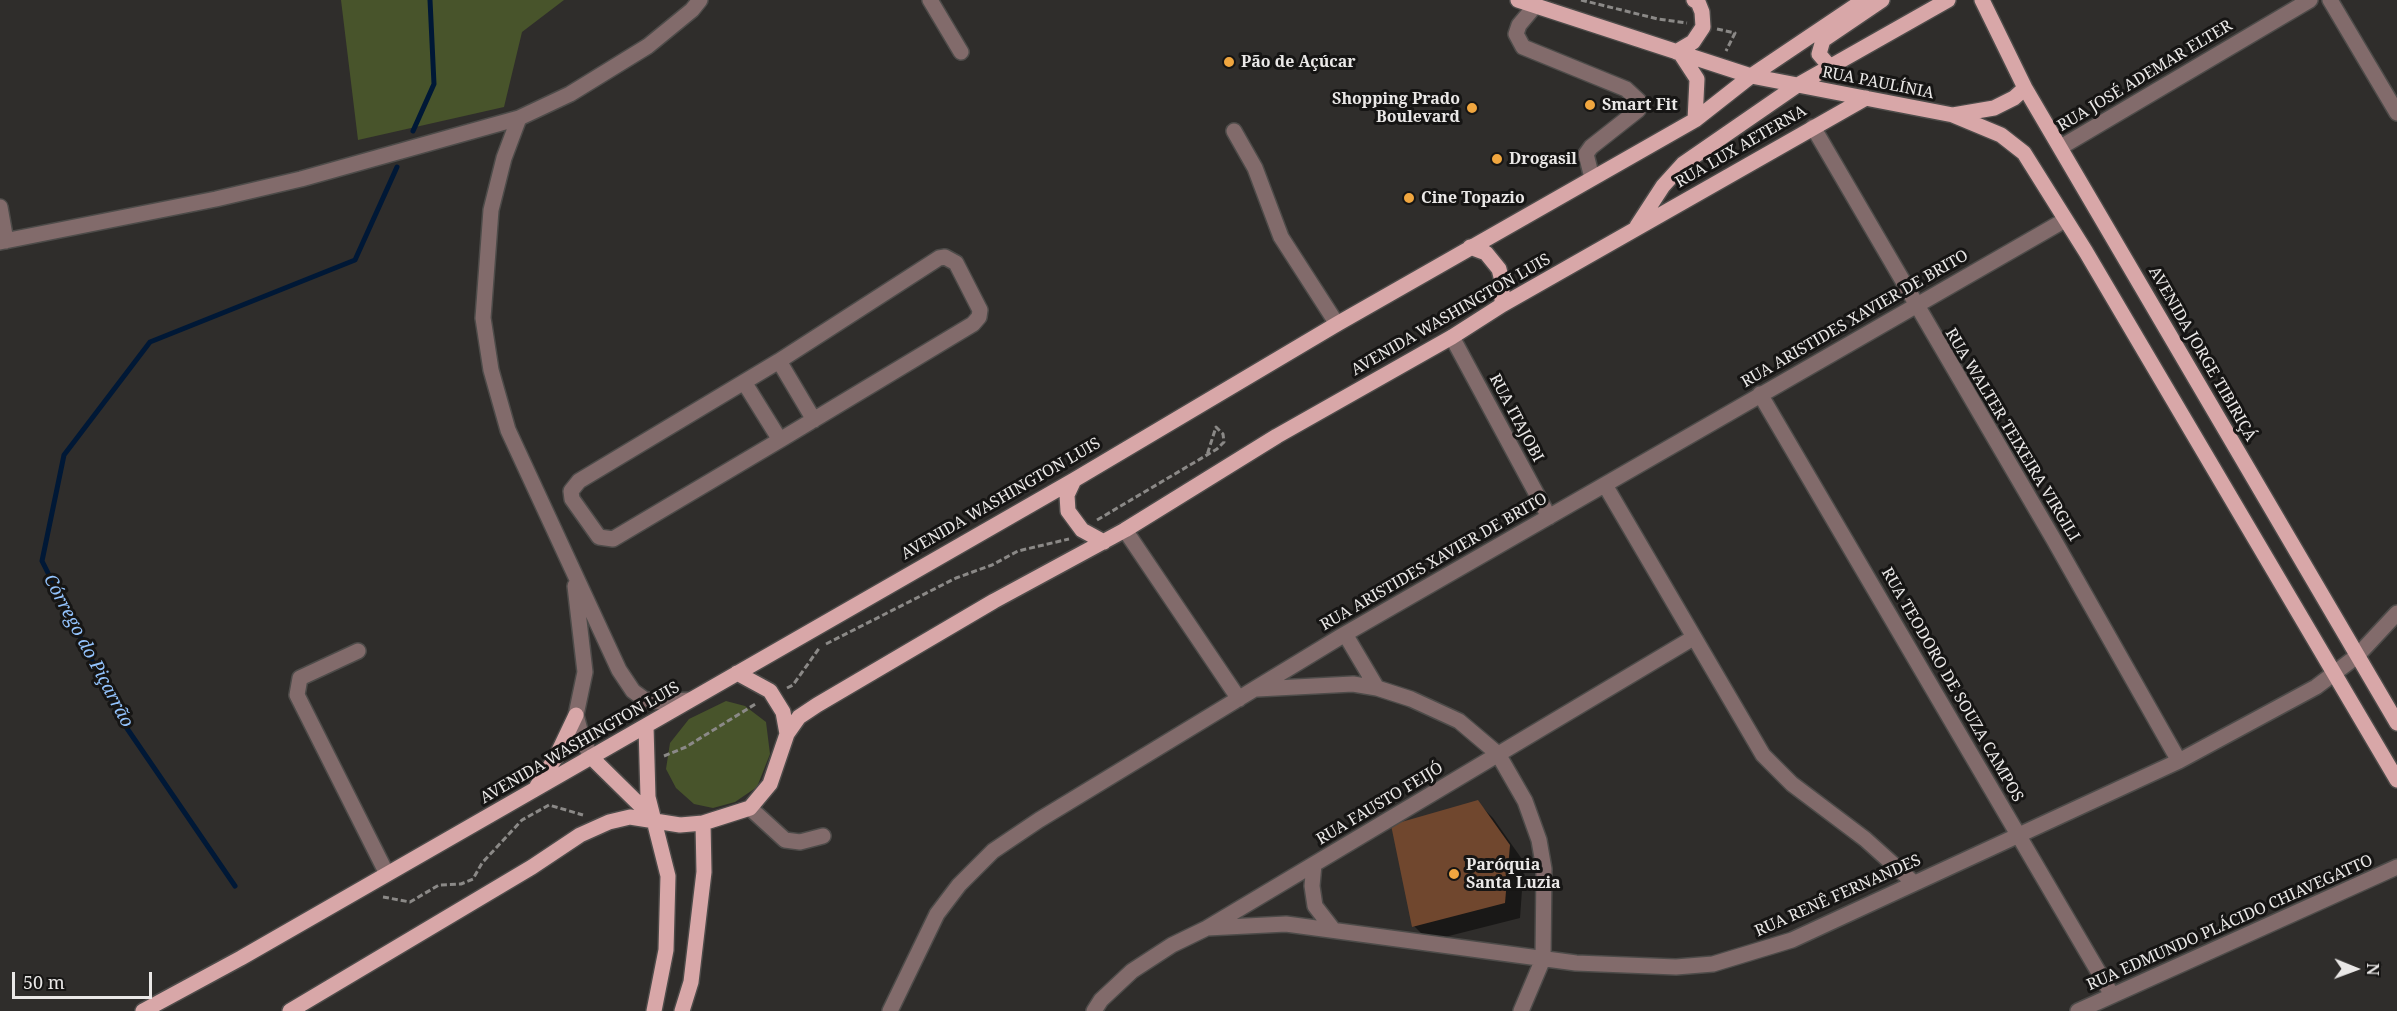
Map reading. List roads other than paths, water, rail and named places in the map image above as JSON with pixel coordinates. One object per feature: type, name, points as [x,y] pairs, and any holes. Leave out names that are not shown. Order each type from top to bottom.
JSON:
[{"type":"main road","name":"RUA PAULÍNIA","points":[[1518,0],[1751,76],[1953,115]]},
{"type":"main road","points":[[1694,0],[1698,2],[1702,12],[1703,27],[1693,42],[1679,54],[1693,68],[1697,79],[1695,120]]},
{"type":"main road","name":"AVENIDA WASHINGTON LUIS","points":[[143,1011],[646,726],[1074,480],[1336,324],[1695,120],[1751,76],[1864,0]]},
{"type":"main road","points":[[1830,67],[1819,54],[1823,40],[1881,0]]},
{"type":"main road","name":"AVENIDA WASHINGTON LUIS","points":[[750,808],[770,784],[787,734],[799,717],[1004,596],[1125,530],[1277,436],[1452,337],[1502,305],[1635,228],[1663,186],[1683,164],[1722,140],[1796,86],[1948,0]]},
{"type":"main road","name":"AVENIDA JORGE TIBIRIÇÁ","points":[[1982,0],[2025,88],[2397,723]]},
{"type":"main road","points":[[1953,115],[1994,108],[2014,98],[2025,88]]},
{"type":"main road","name":"RUA LUX AETERNA","points":[[1635,228],[1866,98]]},
{"type":"main road","points":[[1953,115],[2001,135],[2024,153],[2288,592],[2333,674],[2397,780]]},
{"type":"main road","points":[[1470,247],[1486,253],[1499,269],[1502,281],[1502,305]]},
{"type":"main road","points":[[1074,480],[1067,495],[1068,511],[1082,530],[1104,542]]},
{"type":"main road","points":[[737,673],[755,680],[772,695],[783,712],[787,734]]},
{"type":"main road","points":[[535,789],[556,758],[576,716]]},
{"type":"main road","points":[[646,726],[648,797],[656,820],[668,876],[666,950],[654,1011]]},
{"type":"main road","points":[[591,757],[656,820]]},
{"type":"main road","points":[[290,1011],[523,873],[580,835],[609,822],[630,818],[680,825],[704,823],[750,808]]},
{"type":"main road","points":[[682,1011],[692,974],[704,872],[704,823]]},
{"type":"street","points":[[0,207],[3,241],[237,194],[519,118],[570,94],[648,46],[692,10],[700,0]]},
{"type":"street","points":[[930,0],[961,52]]},
{"type":"street","name":"RUA JOSÉ ADEMAR ELTER","points":[[2061,147],[2310,0]]},
{"type":"street","points":[[2330,0],[2397,113]]},
{"type":"street","points":[[1535,6],[1519,25],[1517,41],[1522,47],[1626,89],[1639,101],[1638,110],[1591,147],[1586,154],[1592,178]]},
{"type":"street","points":[[519,118],[504,158],[491,210],[483,318],[491,370],[508,430],[619,670],[633,691],[644,699],[660,702],[691,699]]},
{"type":"street","name":"RUA WALTER TEIXEIRA VIRGILI","points":[[1813,127],[2054,540],[2179,761]]},
{"type":"street","points":[[1234,131],[1256,168],[1281,237],[1336,324]]},
{"type":"street","name":"RUA ARISTIDES XAVIER DE BRITO","points":[[890,1011],[937,915],[959,885],[993,851],[1039,820],[1345,634],[2065,220]]},
{"type":"street","points":[[945,257],[956,263],[980,310],[980,317],[974,324],[814,420],[613,539],[599,537],[572,499],[573,485],[779,361],[939,258],[945,257]]},
{"type":"street","name":"RUA ITAJOBI","points":[[1452,337],[1549,517]]},
{"type":"street","points":[[779,361],[814,420]]},
{"type":"street","points":[[744,382],[780,440]]},
{"type":"street","name":"RUA TEODORO DE SOUZA CAMPOS","points":[[1760,394],[2112,995]]},
{"type":"street","points":[[1605,484],[1763,755],[1792,784],[1865,839],[1914,883]]},
{"type":"street","points":[[1125,530],[1239,699]]},
{"type":"street","points":[[572,568],[585,672],[576,716],[582,738],[591,757]]},
{"type":"street","name":"RUA RENÊ FERNANDES","points":[[1207,928],[1286,924],[1332,928],[1543,959],[1632,967],[1713,964],[1792,940],[2179,761],[2316,687],[2357,656],[2397,613]]},
{"type":"street","points":[[1345,634],[1377,688]]},
{"type":"street","name":"RUA FAUSTO FEIJÓ","points":[[1094,1011],[1101,1000],[1132,971],[1172,945],[1207,928],[1694,638]]},
{"type":"street","points":[[358,651],[300,678],[297,695],[387,874]]},
{"type":"street","points":[[1255,689],[1353,684],[1377,688],[1411,699],[1459,721],[1498,754],[1525,801],[1539,840],[1544,869],[1543,959],[1521,1011]]},
{"type":"street","points":[[750,808],[785,840],[800,843],[823,836]]},
{"type":"street","points":[[1314,864],[1312,886],[1315,906],[1332,928]]},
{"type":"street","name":"RUA EDMUNDO PLÁCIDO CHIAVEGATTO","points":[[2078,1011],[2397,867]]},
{"type":"waterway","name":"Córrego do Piçarrão","points":[[413,131],[434,84],[430,0]]},
{"type":"waterway","name":"Córrego do Piçarrão","points":[[235,886],[124,724],[42,561],[64,455],[150,342],[355,260],[397,167]]},
{"type":"place","name":"Pão de Açúcar","points":[[1229,62]]},
{"type":"place","name":"Smart Fit","points":[[1590,105]]},
{"type":"place","name":"Shopping Prado Boulevard","points":[[1472,108]]},
{"type":"place","name":"Drogasil","points":[[1497,159]]},
{"type":"place","name":"Cine Topazio","points":[[1409,198]]},
{"type":"place","name":"Paróquia Santa Luzia","points":[[1454,874]]}]
